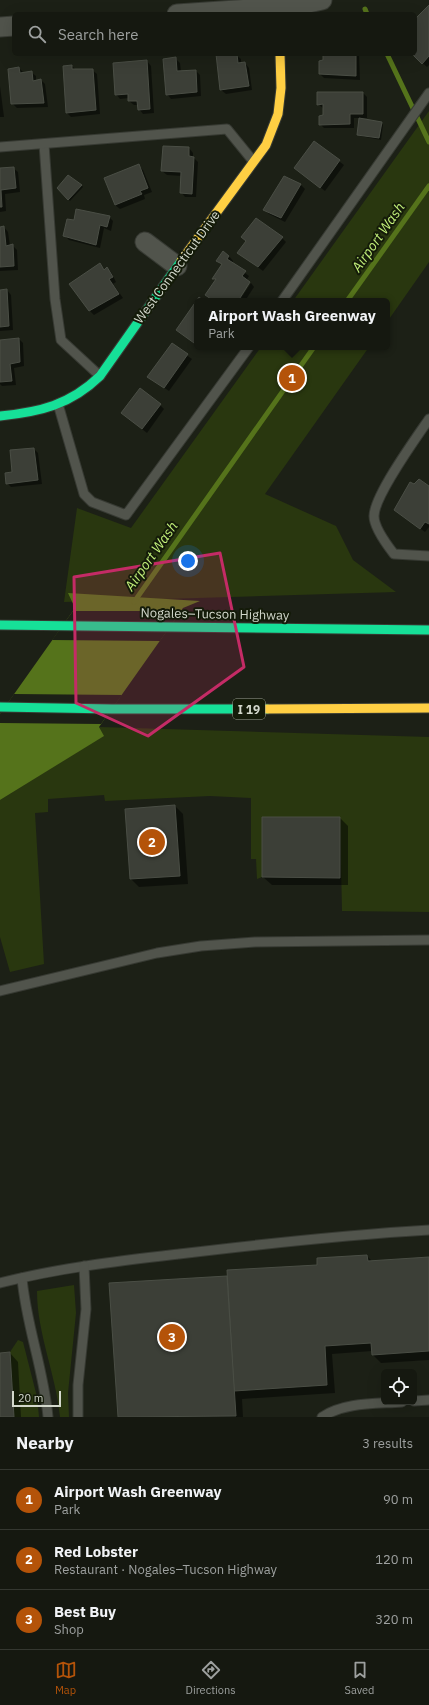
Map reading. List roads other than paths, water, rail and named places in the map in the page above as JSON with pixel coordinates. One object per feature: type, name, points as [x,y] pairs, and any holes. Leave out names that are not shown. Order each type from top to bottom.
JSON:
[{"type":"main road","name":"West Connecticut Drive","points":[[0,416],[31,413],[71,400],[100,376],[177,266],[266,145],[278,114],[281,88],[280,56]]},
{"type":"main road","name":"Nogales–Tucson Highway","points":[[0,624],[429,630]]},
{"type":"main road","name":"I 19","points":[[3,707],[112,709],[429,708]]},
{"type":"street","points":[[228,12],[278,10],[322,0]]},
{"type":"street","points":[[0,26],[12,26]]},
{"type":"street","points":[[146,242],[177,266]]},
{"type":"lane","points":[[284,298],[429,93]]},
{"type":"lane","points":[[0,147],[227,129],[254,163]]},
{"type":"lane","points":[[44,144],[55,299],[61,340],[100,376]]},
{"type":"lane","points":[[58,404],[84,494],[92,502],[126,515],[247,350]]},
{"type":"lane","points":[[429,419],[381,492],[374,516],[383,540],[394,554],[429,556]]},
{"type":"lane","points":[[0,991],[157,953],[201,946],[263,942],[429,940]]},
{"type":"lane","points":[[0,1283],[84,1266],[248,1245],[429,1230]]},
{"type":"lane","points":[[78,1417],[78,1384],[86,1309],[84,1266]]},
{"type":"lane","points":[[22,1278],[27,1316],[43,1385],[48,1417]]},
{"type":"lane","points":[[417,1401],[429,1400]]},
{"type":"lane","points":[[322,1417],[334,1410],[346,1406],[381,1404]]},
{"type":"waterway","points":[[388,56],[429,142]]},
{"type":"waterway","name":"Airport Wash","points":[[349,298],[429,186]]},
{"type":"waterway","name":"Airport Wash","points":[[134,602],[312,350]]},
{"type":"place","name":"Airport Wash Greenway","points":[[292,378]]},
{"type":"place","name":"Red Lobster","points":[[152,842]]},
{"type":"place","name":"Best Buy","points":[[172,1337]]}]
